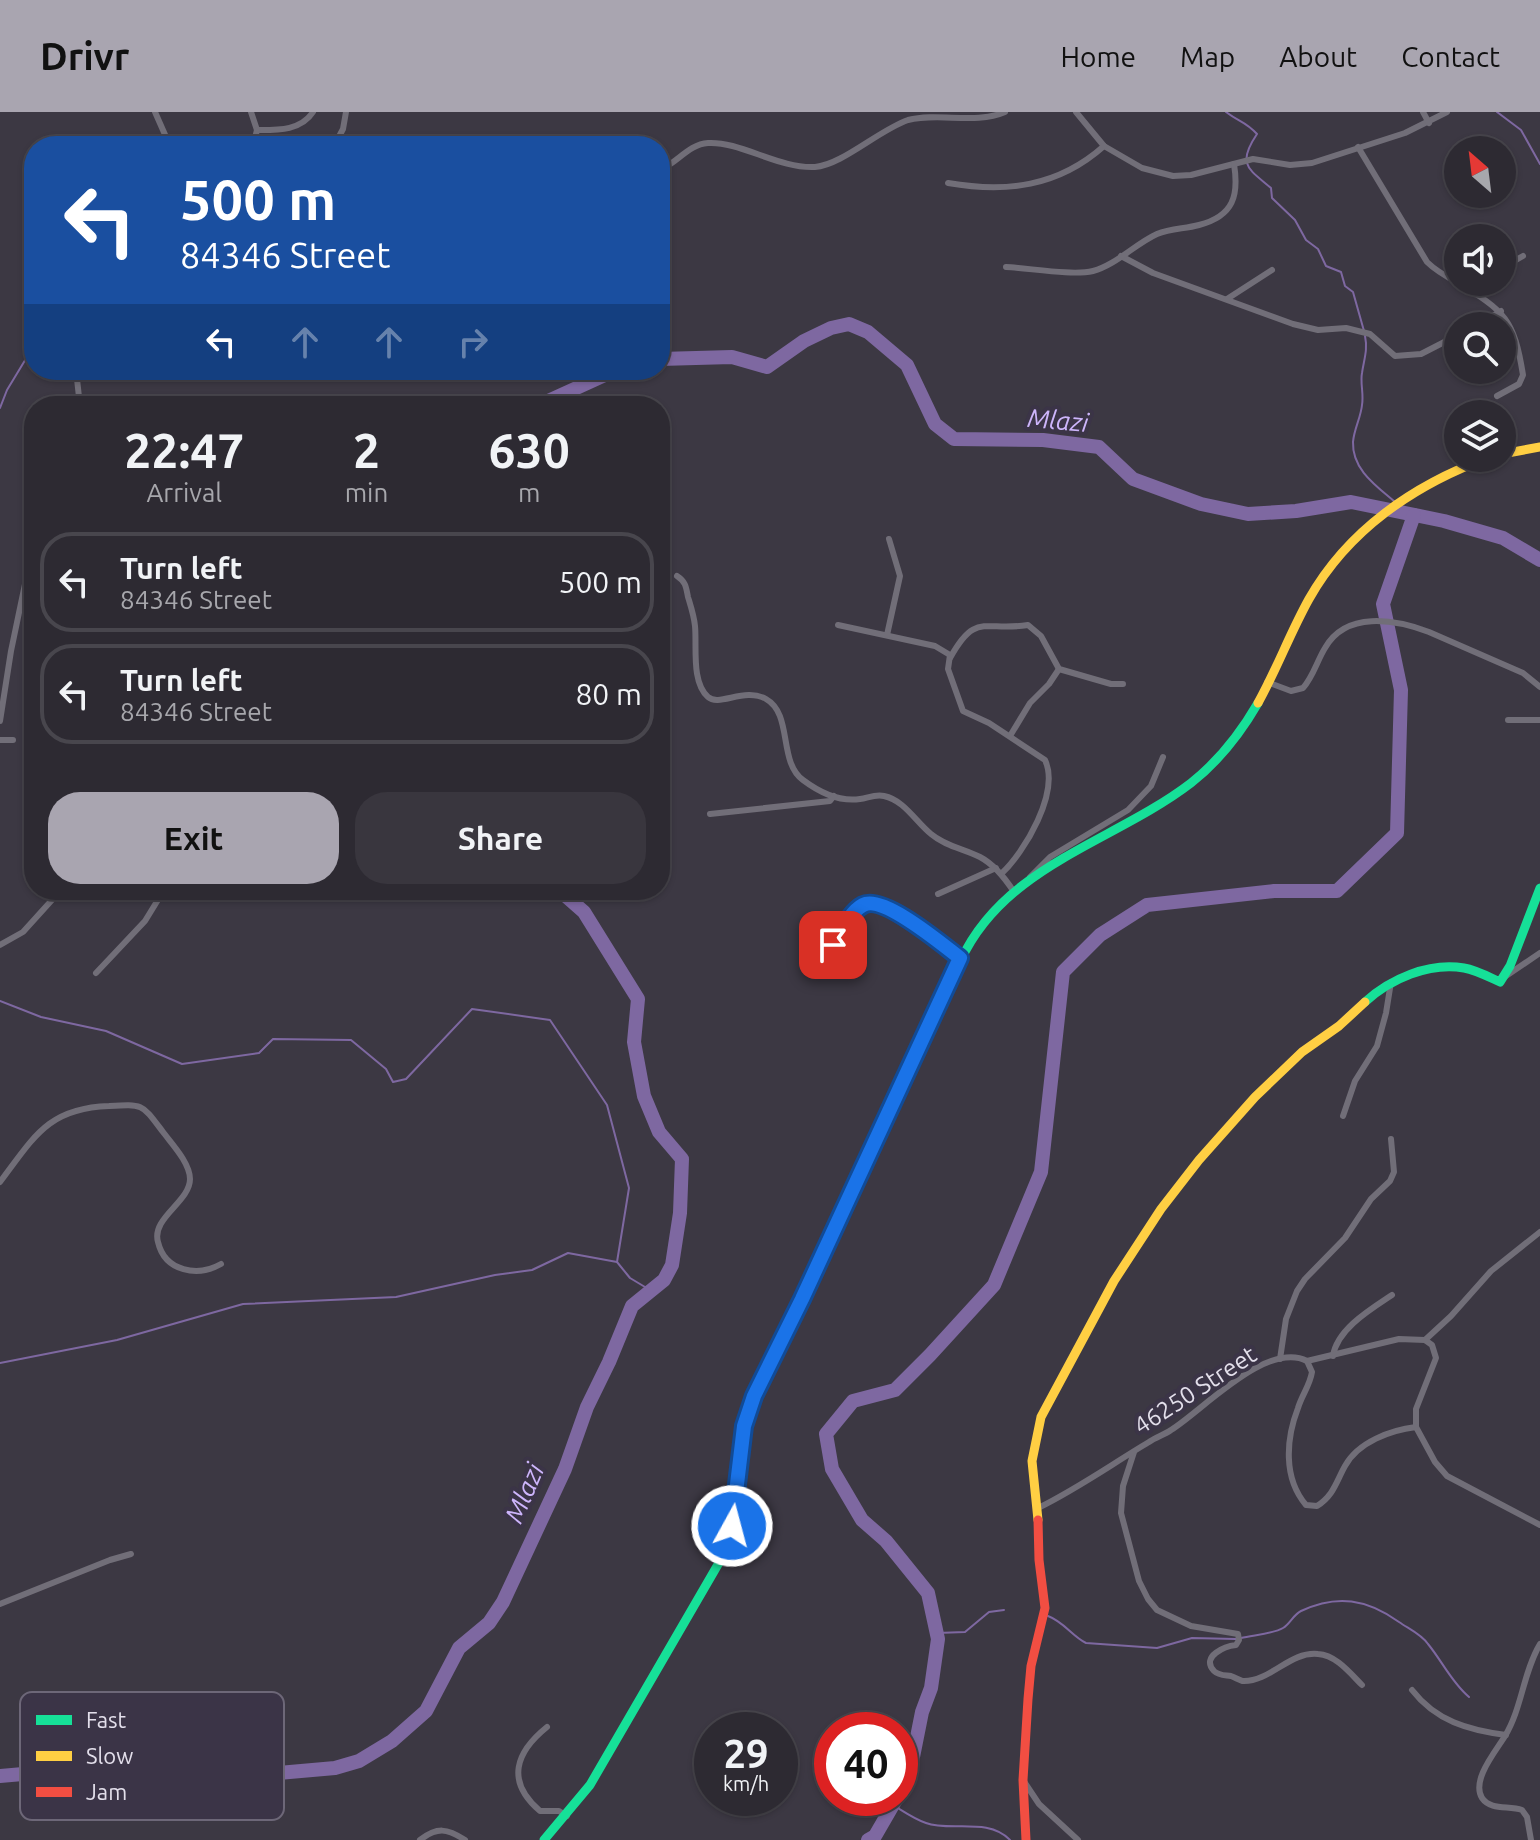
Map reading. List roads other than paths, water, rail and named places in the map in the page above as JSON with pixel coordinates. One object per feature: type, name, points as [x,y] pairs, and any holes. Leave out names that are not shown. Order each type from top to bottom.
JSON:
[{"type":"street","points":[[155,112],[166,136]]},
{"type":"street","points":[[251,112],[257,130],[256,136]]},
{"type":"street","points":[[257,130],[295,126],[306,122],[313,112]]},
{"type":"street","points":[[339,136],[346,112]]},
{"type":"street","points":[[670,163],[696,146],[708,143],[789,164],[813,167],[835,160],[904,122],[942,116],[986,118],[1005,112]]},
{"type":"street","points":[[1076,112],[1104,146],[1159,174],[1191,175],[1253,159],[1305,164],[1405,133],[1447,112]]},
{"type":"street","points":[[1423,112],[1429,123]]},
{"type":"street","points":[[948,183],[984,188],[1032,185],[1075,169],[1104,146]]},
{"type":"street","points":[[1358,147],[1427,262],[1444,275]]},
{"type":"street","points":[[1006,267],[1095,271],[1159,233],[1199,225],[1222,213],[1234,199],[1237,163]]},
{"type":"street","points":[[1121,256],[1153,273],[1306,328],[1346,328],[1370,334],[1395,356],[1421,354],[1444,342]]},
{"type":"street","points":[[1516,260],[1523,256]]},
{"type":"street","points":[[1227,299],[1272,270]]},
{"type":"street","points":[[1478,296],[1501,311],[1509,325],[1523,375],[1519,384],[1497,396]]},
{"type":"street","points":[[1516,451],[1540,447]]},
{"type":"street","points":[[1018,888],[1198,777],[1228,748],[1284,653],[1296,623],[1326,573],[1358,537],[1397,503],[1452,472]]},
{"type":"street","points":[[887,635],[900,576],[889,539]]},
{"type":"street","points":[[677,576],[685,583],[693,612],[694,658],[703,691],[716,701],[742,694],[755,695],[771,703],[784,733],[792,769],[812,786],[834,796],[858,799],[884,796],[893,800],[937,839],[979,857],[1018,888]]},
{"type":"street","points":[[0,721],[3,682],[24,586]]},
{"type":"street","points":[[1267,682],[1291,691],[1303,688],[1335,634],[1354,623],[1378,621],[1414,626],[1475,650],[1523,673],[1540,687]]},
{"type":"street","points":[[838,625],[935,646],[947,652],[950,677],[963,711],[1010,736],[1045,760],[1049,767],[1049,781],[1029,840],[1018,857],[1001,874],[938,894]]},
{"type":"street","points":[[950,658],[972,628],[1028,625],[1041,636],[1059,669],[1111,684],[1123,684]]},
{"type":"street","points":[[1010,736],[1030,703],[1059,669]]},
{"type":"street","points":[[1508,720],[1540,720]]},
{"type":"street","points":[[0,740],[13,740]]},
{"type":"street","points":[[544,1840],[590,1785],[720,1561],[730,1534],[744,1426],[754,1396],[960,958],[986,921],[1050,857],[1128,810],[1151,786],[1163,757]]},
{"type":"street","points":[[710,814],[830,801],[834,796]]},
{"type":"street","points":[[1503,978],[1540,888]]},
{"type":"street","points":[[0,945],[23,932],[52,900]]},
{"type":"street","points":[[96,973],[145,921],[158,900]]},
{"type":"street","points":[[817,975],[848,922],[868,903],[881,905],[907,919],[960,958]]},
{"type":"street","points":[[1026,1840],[1023,1780],[1031,1666],[1045,1608],[1032,1461],[1041,1417],[1123,1264],[1199,1160],[1255,1097],[1302,1052],[1391,982],[1425,969],[1441,967],[1466,968],[1500,982],[1540,953]]},
{"type":"street","points":[[1343,1116],[1355,1081],[1377,1046],[1391,982]]},
{"type":"street","points":[[0,1182],[29,1143],[60,1116],[85,1107],[139,1105],[148,1112],[189,1171],[190,1180],[185,1193],[159,1227],[156,1238],[159,1246],[184,1271],[197,1273],[221,1264]]},
{"type":"street","points":[[1280,1359],[1286,1319],[1297,1291],[1345,1238],[1371,1199],[1390,1181],[1394,1172],[1391,1139]]},
{"type":"street","points":[[1540,1232],[1491,1271],[1425,1340],[1432,1345],[1436,1358],[1416,1409],[1416,1427],[1435,1462],[1447,1476],[1540,1525]]},
{"type":"street","points":[[1333,1356],[1337,1343],[1350,1327],[1392,1295]]},
{"type":"street","name":"46250 Street","points":[[1038,1508],[1170,1431],[1226,1386],[1280,1359],[1297,1357],[1307,1361],[1399,1339],[1425,1340]]},
{"type":"street","points":[[1307,1361],[1311,1366],[1311,1380],[1295,1415],[1288,1451],[1292,1478],[1306,1505],[1317,1506],[1328,1499],[1349,1460],[1362,1448],[1392,1432],[1416,1427]]},
{"type":"street","points":[[1134,1452],[1120,1502],[1139,1581],[1157,1610],[1170,1617],[1191,1626],[1238,1634],[1236,1645],[1217,1651],[1211,1659],[1215,1672],[1242,1681],[1270,1673],[1283,1664],[1316,1653],[1344,1667],[1362,1685]]},
{"type":"street","points":[[0,1604],[131,1554]]},
{"type":"street","points":[[1531,1840],[1527,1817],[1522,1810],[1487,1803],[1479,1788],[1489,1762],[1517,1712],[1530,1665],[1540,1644]]},
{"type":"street","points":[[1412,1690],[1436,1715],[1486,1732],[1506,1735]]},
{"type":"street","points":[[547,1727],[522,1752],[518,1770],[520,1782],[526,1796],[540,1811],[559,1811],[567,1816]]},
{"type":"street","points":[[1023,1780],[1039,1804],[1078,1840]]},
{"type":"street","points":[[420,1840],[442,1829],[465,1840]]},
{"type":"waterway","points":[[1226,112],[1257,134],[1247,153],[1248,166],[1271,188],[1272,198],[1295,220],[1306,240],[1318,249],[1326,266],[1341,272],[1345,286],[1353,292],[1364,331]]},
{"type":"waterway","points":[[1497,112],[1521,130],[1540,164]]},
{"type":"waterway","name":"Mlazi","points":[[670,359],[732,357],[767,367],[804,341],[831,328],[849,324],[868,332],[907,365],[935,424],[954,439],[1043,440],[1099,447],[1133,479],[1201,504],[1248,514],[1296,511],[1351,502],[1444,521],[1503,538],[1540,560]]},
{"type":"waterway","points":[[1365,336],[1362,401],[1353,442],[1354,452],[1366,476],[1395,502]]},
{"type":"waterway","points":[[0,408],[24,362]]},
{"type":"waterway","name":"Mlazi","points":[[559,396],[594,380]]},
{"type":"waterway","name":"Mlazi","points":[[1400,506],[1410,514]]},
{"type":"waterway","points":[[918,1732],[931,1688],[938,1639],[928,1593],[886,1541],[862,1520],[832,1469],[826,1434],[853,1401],[895,1390],[994,1285],[1041,1172],[1063,972],[1100,935],[1147,905],[1274,891],[1337,891],[1397,833],[1401,690],[1383,604],[1414,515]]},
{"type":"waterway","name":"Mlazi","points":[[284,1773],[335,1768],[359,1761],[392,1741],[426,1711],[459,1648],[489,1623],[503,1602],[565,1469],[587,1407],[632,1306],[664,1280],[672,1265],[680,1213],[682,1159],[659,1132],[644,1096],[634,1042],[638,999],[584,912],[570,900]]},
{"type":"waterway","points":[[0,1001],[41,1017],[106,1031],[182,1064],[259,1053],[273,1039],[351,1040],[386,1069],[393,1082],[406,1079],[472,1009],[550,1020],[607,1105],[629,1188],[617,1262]]},
{"type":"waterway","points":[[0,1363],[117,1340],[243,1304],[396,1297],[532,1270],[568,1253],[617,1262],[630,1278],[650,1290]]},
{"type":"waterway","points":[[1241,1638],[1279,1630],[1298,1613],[1327,1602],[1363,1604],[1387,1614],[1422,1637],[1469,1697]]},
{"type":"waterway","points":[[937,1633],[965,1632],[989,1612],[1004,1610]]},
{"type":"waterway","points":[[1048,1616],[1086,1643],[1157,1648],[1192,1638],[1236,1639]]},
{"type":"waterway","name":"Mlazi","points":[[0,1776],[20,1774]]},
{"type":"waterway","points":[[868,1840],[875,1836],[887,1816]]},
{"type":"waterway","points":[[911,1816],[936,1825],[991,1829],[1010,1840]]}]
